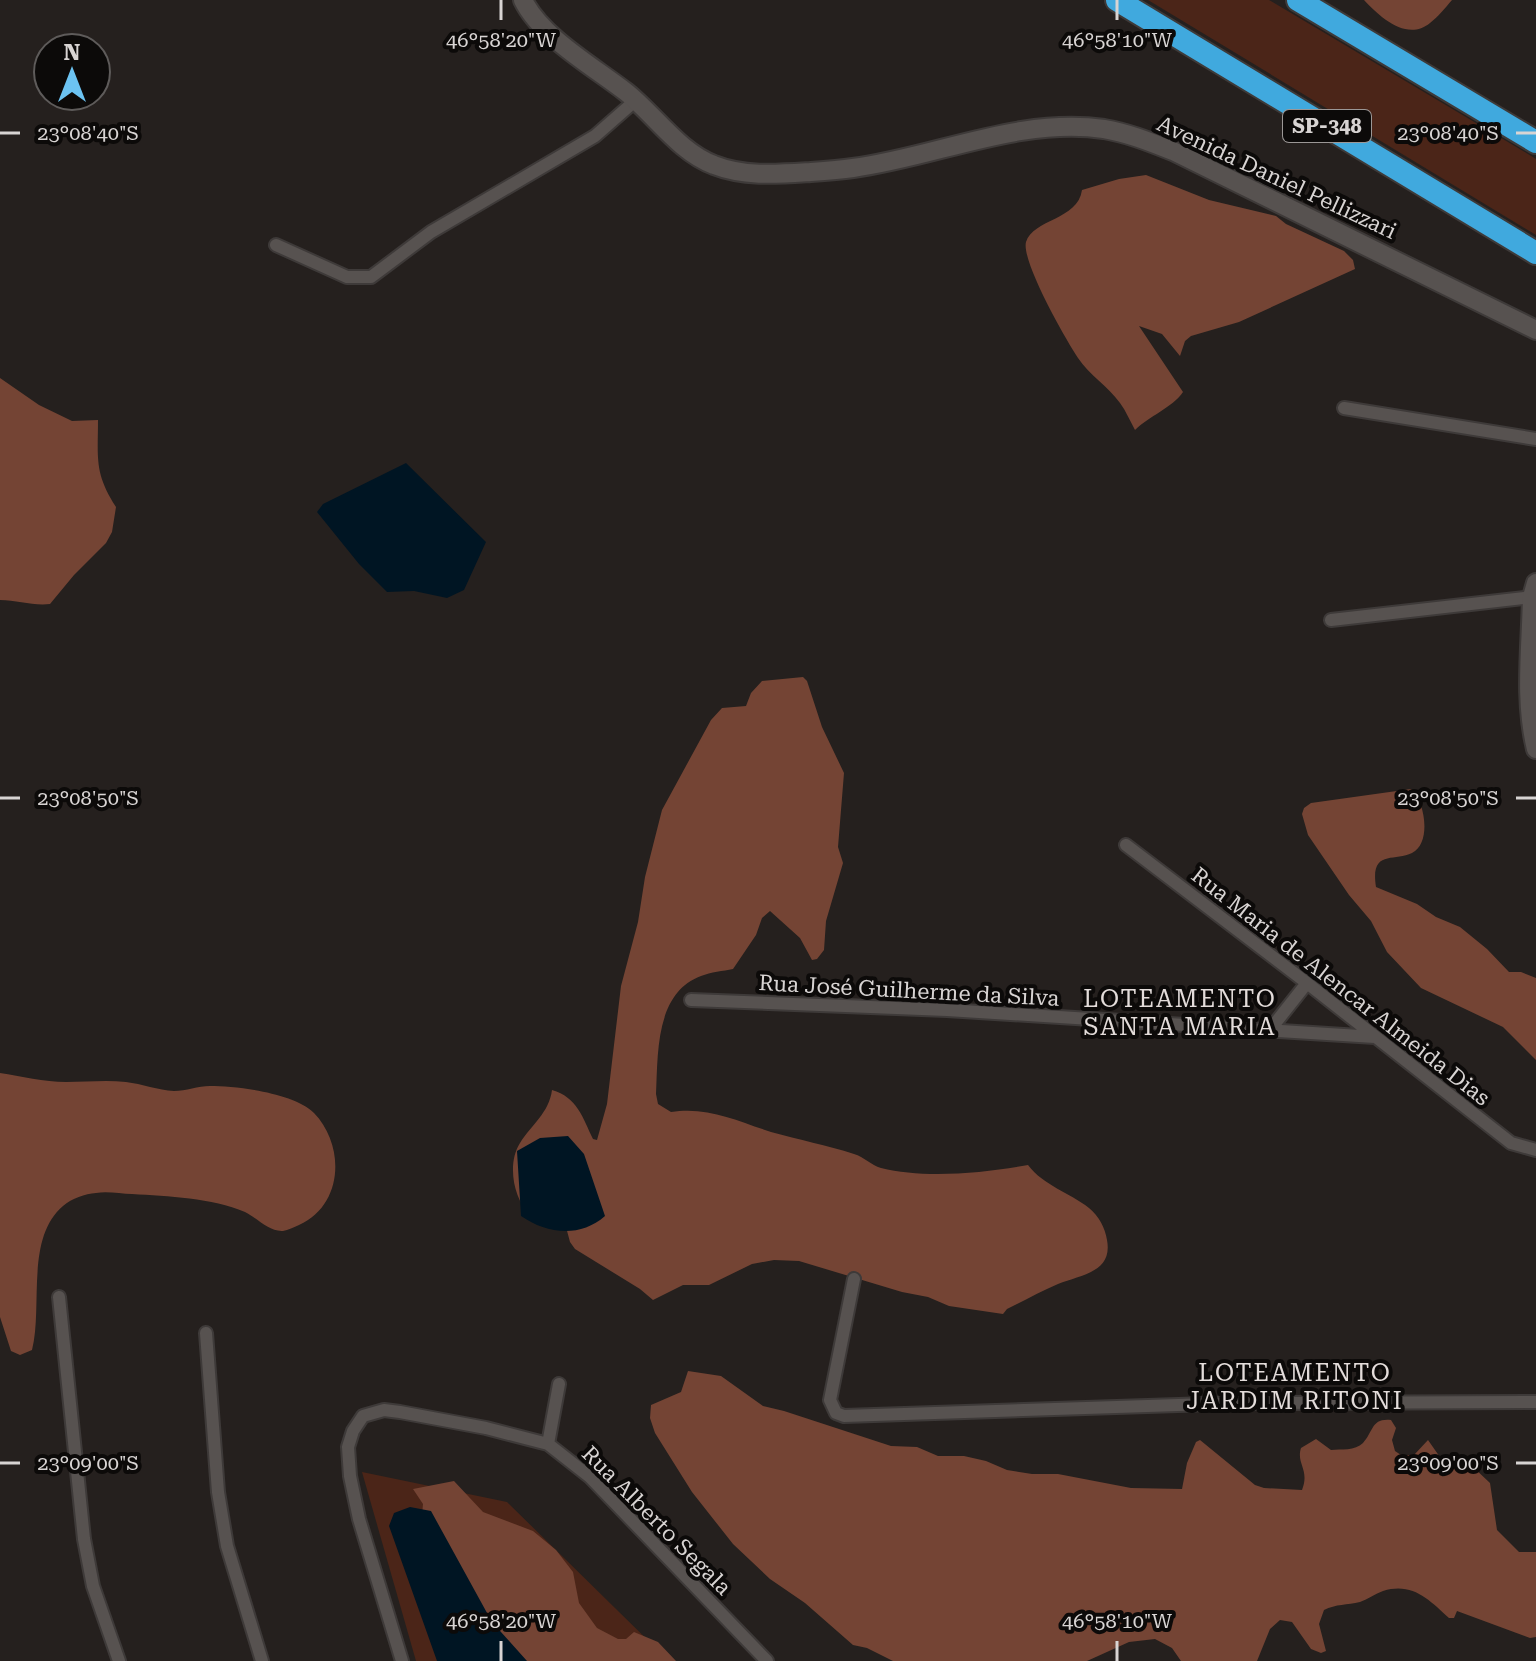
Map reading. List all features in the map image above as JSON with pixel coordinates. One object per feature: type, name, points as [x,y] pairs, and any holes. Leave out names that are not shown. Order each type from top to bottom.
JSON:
[{"type":"highway","name":"SP-348","points":[[1117,0],[1536,253]]},
{"type":"highway","points":[[1298,0],[1536,142]]},
{"type":"street","name":"Avenida Daniel Pellizzari","points":[[523,0],[544,30],[636,100],[698,158],[716,166],[743,172],[786,174],[854,168],[989,138],[1061,127],[1103,129],[1140,138],[1186,158],[1536,330]]},
{"type":"street","points":[[276,245],[347,277],[371,277],[431,232],[595,136],[636,100]]},
{"type":"street","points":[[1344,408],[1536,439]]},
{"type":"street","points":[[1331,620],[1534,590],[1529,692],[1531,729],[1536,749]]},
{"type":"street","name":"Rua Maria de Alencar Almeida Dias","points":[[1126,845],[1511,1143],[1536,1150]]},
{"type":"street","points":[[1269,1031],[1307,983]]},
{"type":"street","name":"Rua José Guilherme da Silva","points":[[691,1000],[947,1010],[1375,1037]]},
{"type":"street","points":[[854,1279],[830,1400],[836,1413],[844,1416],[1240,1403],[1536,1402]]},
{"type":"street","points":[[59,1297],[84,1539],[93,1586],[119,1661]]},
{"type":"street","points":[[206,1333],[218,1492],[227,1546],[262,1661]]},
{"type":"street","points":[[548,1444],[559,1384]]},
{"type":"street","name":"Rua Alberto Segala","points":[[402,1661],[359,1519],[350,1476],[348,1447],[353,1431],[363,1416],[384,1410],[486,1428],[548,1444],[561,1451],[590,1477],[767,1661]]},
{"type":"shaded area","points":[[1148,0],[1269,0],[1528,154],[1536,159],[1536,235]]},
{"type":"shaded area","points":[[1364,0],[1452,0],[1430,23],[1412,30],[1386,20]]},
{"type":"shaded area","points":[[1146,175],[1209,200],[1276,216],[1286,224],[1344,251],[1353,260],[1355,269],[1239,322],[1191,336],[1185,341],[1180,356],[1162,334],[1139,326],[1183,392],[1173,403],[1135,430],[1120,403],[1082,364],[1064,335],[1030,266],[1026,242],[1037,228],[1073,208],[1082,190]]},
{"type":"shaded area","points":[[0,378],[39,405],[72,421],[98,420],[101,475],[116,507],[112,532],[106,543],[50,604],[0,600]]},
{"type":"shaded area","points":[[803,677],[844,773],[838,847],[843,863],[826,921],[824,950],[817,959],[812,960],[800,938],[770,911],[762,918],[756,935],[733,969],[705,975],[686,984],[667,1010],[662,1026],[657,1061],[658,1104],[671,1112],[697,1111],[722,1116],[854,1154],[877,1167],[898,1171],[954,1174],[1028,1165],[1041,1178],[1093,1211],[1105,1231],[1108,1251],[1100,1266],[1093,1271],[1045,1290],[1003,1314],[949,1306],[928,1297],[799,1261],[774,1260],[752,1264],[709,1285],[683,1285],[653,1300],[575,1249],[566,1227],[530,1214],[516,1190],[513,1170],[516,1151],[544,1112],[552,1090],[573,1103],[593,1139],[597,1140],[607,1104],[621,986],[662,810],[711,720],[722,708],[746,706],[751,693],[762,681]]},
{"type":"shaded area","points":[[1411,789],[1423,812],[1422,840],[1412,853],[1380,862],[1375,875],[1376,887],[1460,927],[1509,972],[1521,972],[1536,978],[1536,1060],[1503,1027],[1421,988],[1387,952],[1371,921],[1308,835],[1302,814],[1311,803]]},
{"type":"shaded area","points":[[0,1073],[58,1082],[126,1082],[174,1091],[206,1086],[235,1087],[293,1100],[314,1113],[331,1141],[335,1157],[332,1189],[325,1204],[314,1216],[283,1231],[273,1229],[232,1207],[190,1198],[105,1192],[87,1194],[70,1201],[51,1220],[44,1236],[37,1274],[32,1350],[20,1355],[11,1351],[0,1317]]},
{"type":"shaded area","points":[[688,1371],[721,1376],[763,1406],[891,1446],[917,1447],[938,1456],[964,1456],[1007,1470],[1058,1474],[1131,1488],[1182,1489],[1187,1463],[1196,1442],[1200,1440],[1255,1485],[1302,1490],[1305,1477],[1301,1448],[1316,1439],[1331,1450],[1356,1447],[1363,1443],[1376,1423],[1391,1420],[1396,1428],[1392,1440],[1395,1451],[1401,1455],[1414,1455],[1428,1440],[1442,1460],[1472,1466],[1490,1483],[1497,1530],[1519,1552],[1536,1552],[1536,1637],[1530,1638],[1457,1611],[1454,1618],[1449,1618],[1420,1594],[1394,1589],[1360,1602],[1324,1610],[1319,1624],[1326,1651],[1321,1653],[1311,1649],[1292,1622],[1280,1620],[1270,1629],[1257,1661],[1181,1661],[1172,1648],[1155,1639],[1129,1642],[1087,1661],[893,1661],[867,1648],[853,1645],[805,1603],[770,1579],[733,1544],[692,1492],[655,1433],[650,1418],[651,1405],[681,1392]]},
{"type":"shaded area","points":[[362,1472],[507,1502],[669,1661],[416,1661]]},
{"type":"shaded area","points":[[454,1481],[483,1512],[533,1531],[556,1550],[573,1572],[579,1603],[597,1628],[618,1639],[626,1639],[634,1632],[658,1642],[676,1661],[524,1661],[420,1537],[423,1504],[413,1489]]},
{"type":"water","points":[[406,463],[486,542],[464,590],[447,598],[414,591],[387,592],[359,564],[317,512],[323,504]]},
{"type":"water","points":[[568,1136],[584,1154],[605,1216],[585,1228],[552,1230],[521,1216],[517,1151],[540,1138]]},
{"type":"water","points":[[410,1507],[431,1511],[492,1622],[527,1661],[437,1661],[389,1526],[394,1513]]},
{"type":"district","name":"LOTEAMENTO SANTA MARIA","points":[[1180,1013]]},
{"type":"district","name":"LOTEAMENTO JARDIM RITONI","points":[[1295,1387]]}]
